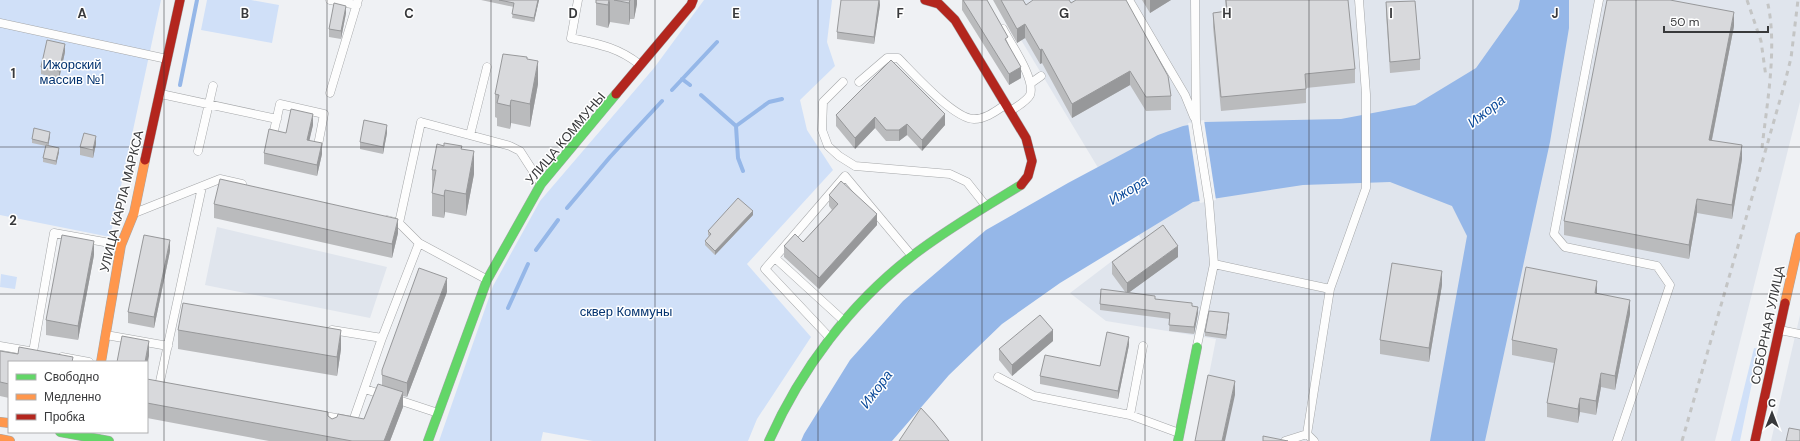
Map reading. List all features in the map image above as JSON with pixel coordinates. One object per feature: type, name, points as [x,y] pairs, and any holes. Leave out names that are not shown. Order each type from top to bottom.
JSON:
[{"type":"street","name":"УЛИЦА КАРЛА МАРКСА","points":[[101,361],[121,245],[134,214],[180,0]]},
{"type":"street","name":"УЛИЦА КОММУНЫ","points":[[428,441],[487,280],[499,256],[541,184],[642,66],[691,5],[693,0]]},
{"type":"street","points":[[769,441],[775,426],[798,383],[831,338],[866,297],[912,256],[1024,183],[1033,170],[1032,153],[1026,138],[1007,109],[955,20],[939,4],[925,0]]},
{"type":"street","name":"СОБОРНАЯ УЛИЦА","points":[[1755,441],[1800,237]]},
{"type":"street","points":[[1179,437],[1197,347]]},
{"type":"street","points":[[65,433],[109,441]]},
{"type":"street","points":[[0,439],[10,441]]},
{"type":"lane","points":[[330,0],[358,2],[330,93]]},
{"type":"lane","points":[[578,0],[571,38],[609,46],[625,54],[642,66]]},
{"type":"lane","points":[[939,4],[948,0]]},
{"type":"lane","points":[[1129,0],[1185,95],[1196,121]]},
{"type":"lane","points":[[1195,0],[1196,121],[1209,202],[1214,264],[1197,347]]},
{"type":"lane","points":[[1307,434],[1330,289],[1366,188],[1365,77],[1359,0]]},
{"type":"lane","points":[[1599,0],[1554,234],[1565,247],[1657,266],[1670,285],[1617,441]]},
{"type":"lane","points":[[860,82],[887,58],[898,58],[960,116],[974,119],[1007,109],[1027,100],[1030,93],[1031,83],[1027,72],[998,20]]},
{"type":"lane","points":[[0,24],[168,60]]},
{"type":"lane","points":[[470,135],[487,67]]},
{"type":"lane","points":[[1031,83],[1041,76]]},
{"type":"lane","points":[[843,82],[823,102],[822,130],[828,146],[839,156],[855,166],[950,174],[967,182],[986,207]]},
{"type":"lane","points":[[198,151],[213,86]]},
{"type":"lane","points":[[160,93],[277,119]]},
{"type":"lane","points":[[273,135],[280,104],[324,114],[318,145]]},
{"type":"lane","points":[[399,223],[421,122],[510,146],[520,151],[541,184]]},
{"type":"lane","points":[[831,338],[765,269],[845,176],[912,256]]},
{"type":"lane","points":[[134,214],[220,179],[250,186]]},
{"type":"lane","points":[[169,388],[159,386],[202,187]]},
{"type":"lane","points":[[377,217],[399,223],[419,243],[487,280]]},
{"type":"lane","points":[[0,346],[36,353],[54,233],[121,245]]},
{"type":"lane","points":[[312,414],[353,421],[382,338],[419,243]]},
{"type":"lane","points":[[775,258],[845,322]]},
{"type":"lane","points":[[1214,264],[1330,289]]},
{"type":"lane","points":[[177,303],[186,304]]},
{"type":"lane","points":[[325,328],[382,338]]},
{"type":"lane","points":[[1779,330],[1800,334]]},
{"type":"lane","points":[[105,334],[168,346]]},
{"type":"lane","points":[[1130,415],[1143,346]]},
{"type":"lane","points":[[54,356],[83,361]]},
{"type":"lane","points":[[998,377],[1034,396],[1130,415],[1179,437]]},
{"type":"lane","points":[[365,388],[438,413]]},
{"type":"lane","points":[[333,428],[335,418]]},
{"type":"lane","points":[[1284,441],[1307,434]]},
{"type":"lane","points":[[1307,434],[1314,441]]},
{"type":"shaded area","points":[[997,0],[1800,0],[1800,102],[1715,441],[1196,441],[1216,339],[1106,321],[1070,293],[1141,239]]},
{"type":"shaded area","points":[[217,227],[387,267],[370,318],[205,285]]},
{"type":"shaded area","points":[[1800,315],[1800,441],[1771,441],[1790,358]]},
{"type":"green space","name":"Ижорский массив №1","points":[[0,0],[161,0],[110,237],[0,215]]},
{"type":"green space","points":[[207,0],[251,0],[279,5],[272,43],[201,30]]},
{"type":"green space","name":"сквер Коммуны","points":[[704,0],[832,0],[827,42],[835,66],[800,100],[807,130],[833,170],[747,264],[811,337],[757,419],[748,441],[593,441],[543,432],[541,441],[439,441],[493,286],[540,201],[654,68]]},
{"type":"green space","points":[[1,274],[17,277],[15,289],[0,287]]},
{"type":"green space","points":[[1754,348],[1759,349],[1740,441],[1731,441]]},
{"type":"water","name":"Ижора","points":[[1520,0],[1569,0],[1569,28],[1550,142],[1485,441],[1430,441],[1467,236],[1452,206],[1390,182],[1303,185],[1193,202],[1060,283],[1002,324],[949,375],[892,441],[801,441],[850,360],[903,301],[986,230],[1068,183],[1158,135],[1183,126],[1205,122],[1341,119],[1415,105],[1476,68],[1518,9]]},
{"type":"pier","points":[[1204,120],[1216,200],[1200,203],[1188,123]]},
{"type":"building","points":[[499,0],[538,0],[534,18],[512,14],[514,3]]},
{"type":"building","points":[[596,0],[609,0],[608,5],[596,3]]},
{"type":"building","points":[[614,0],[630,0],[629,3]]},
{"type":"building","points":[[841,0],[879,0],[874,37],[837,32]]},
{"type":"building","points":[[963,0],[987,0],[1008,37],[1005,39],[1021,67],[1009,74]]},
{"type":"building","points":[[1001,0],[1023,0],[1026,5],[1033,0],[1069,0],[1071,3],[1076,0],[1126,0],[1168,76],[1171,96],[1146,97],[1130,71],[1072,104],[1042,49],[1040,50],[1025,24],[1017,29]]},
{"type":"building","points":[[1226,0],[1348,0],[1355,69],[1305,74],[1306,89],[1221,97],[1213,13],[1227,11]]},
{"type":"building","points":[[1607,0],[1670,0],[1734,12],[1709,140],[1742,145],[1732,205],[1697,199],[1689,245],[1564,221]]},
{"type":"building","points":[[1415,1],[1420,59],[1390,62],[1386,2]]},
{"type":"building","points":[[334,3],[346,6],[341,31],[329,29]]},
{"type":"building","points":[[47,40],[65,44],[59,71],[41,67]]},
{"type":"building","points":[[503,54],[527,57],[527,59],[538,61],[530,104],[511,100],[510,106],[497,103],[499,95],[495,94]]},
{"type":"building","points":[[891,60],[945,114],[922,140],[907,124],[899,130],[886,130],[875,117],[855,138],[836,115]]},
{"type":"building","points":[[291,109],[313,114],[307,140],[322,143],[317,165],[264,153],[269,129],[286,133]]},
{"type":"building","points":[[364,120],[387,125],[383,147],[360,142]]},
{"type":"building","points":[[34,128],[50,132],[48,143],[32,139]]},
{"type":"building","points":[[84,133],[96,136],[93,150],[80,147]]},
{"type":"building","points":[[444,143],[462,146],[461,149],[474,151],[466,194],[445,190],[444,196],[432,193],[436,170],[432,170],[437,144],[444,146]]},
{"type":"building","points":[[46,145],[59,148],[56,161],[43,158]]},
{"type":"building","points":[[220,179],[398,219],[392,244],[214,204]]},
{"type":"building","points":[[841,181],[877,214],[819,278],[784,246],[795,234],[803,242],[838,204],[829,195]]},
{"type":"building","points":[[738,198],[753,211],[715,251],[705,241],[711,234],[708,231]]},
{"type":"building","points":[[1163,225],[1178,246],[1127,283],[1112,262]]},
{"type":"building","points":[[62,235],[94,241],[78,326],[46,320]]},
{"type":"building","points":[[144,235],[170,240],[154,317],[128,312]]},
{"type":"building","points":[[1392,263],[1442,271],[1429,348],[1380,340]]},
{"type":"building","points":[[1526,267],[1597,281],[1595,293],[1630,300],[1615,376],[1601,373],[1596,401],[1580,398],[1578,409],[1547,403],[1557,349],[1512,340]]},
{"type":"building","points":[[419,268],[447,278],[407,383],[382,375],[382,370]]},
{"type":"building","points":[[1101,289],[1155,296],[1155,299],[1192,303],[1192,306],[1198,307],[1194,327],[1169,325],[1170,313],[1100,304]]},
{"type":"building","points":[[183,303],[341,330],[337,357],[178,330]]},
{"type":"building","points":[[1209,311],[1229,313],[1226,335],[1205,332]]},
{"type":"building","points":[[1040,315],[1053,330],[1012,365],[999,349]]},
{"type":"building","points":[[1107,332],[1129,337],[1118,391],[1040,376],[1045,355],[1100,366]]},
{"type":"building","points":[[122,336],[149,341],[145,361],[117,361]]},
{"type":"building","points":[[19,347],[73,357],[72,361],[8,361],[8,384],[0,382],[0,351],[18,354]]},
{"type":"building","points":[[1208,375],[1235,381],[1222,441],[1195,441]]},
{"type":"building","points":[[148,379],[328,412],[328,416],[332,419],[337,417],[338,414],[364,419],[378,384],[403,392],[384,441],[352,441],[148,403]]},
{"type":"building","points":[[921,408],[933,421],[949,441],[899,441]]},
{"type":"building","points":[[1789,428],[1800,430],[1800,441],[1786,441]]},
{"type":"building","points":[[1263,436],[1288,441],[1263,441]]},
{"type":"waterway","points":[[180,85],[197,0]]},
{"type":"waterway","points":[[672,90],[717,42]]},
{"type":"waterway","points":[[682,79],[690,85]]},
{"type":"waterway","points":[[701,95],[736,126],[738,158],[743,171]]},
{"type":"waterway","points":[[736,126],[769,102],[782,99]]},
{"type":"waterway","points":[[567,208],[610,157],[662,101]]},
{"type":"waterway","points":[[536,250],[558,220]]},
{"type":"waterway","points":[[508,308],[528,264]]},
{"type":"railway","points":[[1747,0],[1761,41],[1766,77]]},
{"type":"railway","points":[[1762,148],[1772,54],[1772,36],[1767,0]]},
{"type":"railway","points":[[1682,441],[1784,86],[1791,58],[1798,0]]},
{"type":"traffic: fast","points":[[428,441],[487,280],[541,184],[616,94]]},
{"type":"traffic: fast","points":[[769,441],[796,388],[812,363],[829,340],[868,295],[889,275],[925,246],[1021,185]]},
{"type":"traffic: fast","points":[[1178,441],[1197,347]]},
{"type":"traffic: fast","points":[[65,433],[109,441]]},
{"type":"traffic: slow","points":[[101,361],[121,245],[134,213],[145,160]]},
{"type":"traffic: slow","points":[[1785,303],[1800,237]]},
{"type":"traffic: slow","points":[[0,422],[8,423]]},
{"type":"traffic: slow","points":[[0,439],[10,441]]},
{"type":"traffic: jam","points":[[145,160],[180,0]]},
{"type":"traffic: jam","points":[[616,94],[691,5],[693,0]]},
{"type":"traffic: jam","points":[[925,0],[939,4],[955,20],[1026,138],[1032,161],[1028,176],[1021,185]]},
{"type":"traffic: jam","points":[[1755,441],[1785,303]]}]
